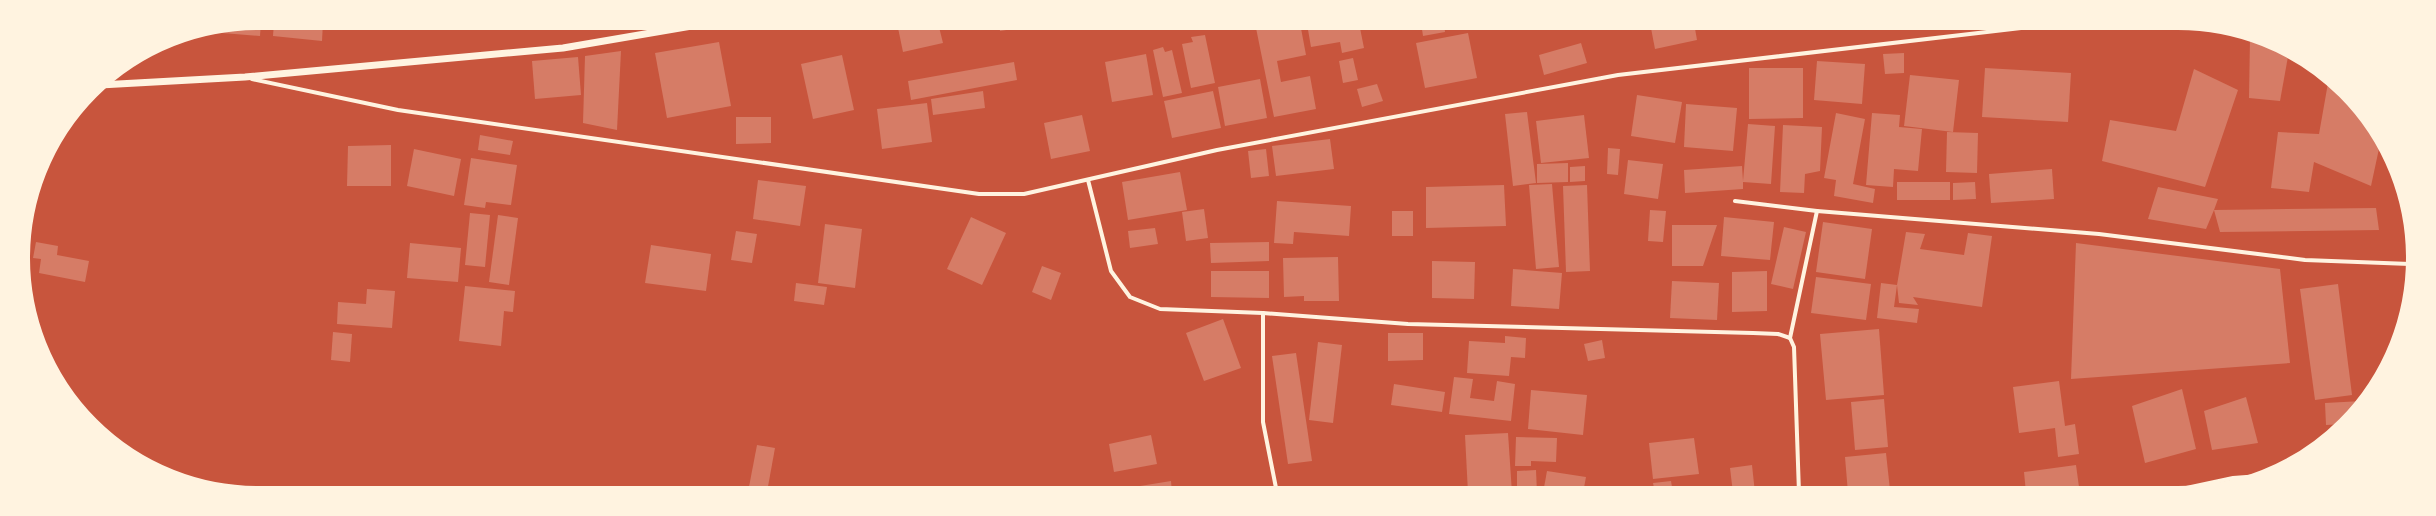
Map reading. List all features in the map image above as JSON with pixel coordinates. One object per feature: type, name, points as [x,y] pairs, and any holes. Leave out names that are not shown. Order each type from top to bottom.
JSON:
[{"type":"street","points":[[109,85],[244,77],[563,48],[674,29]]},
{"type":"street","points":[[244,77],[398,110],[979,194],[1024,194],[1217,150],[1618,75],[2013,29]]},
{"type":"street","points":[[1088,180],[1111,271],[1130,297],[1160,309],[1262,313],[1408,324],[1753,333],[1778,334],[1790,338]]},
{"type":"street","points":[[1735,201],[1817,211],[2099,234],[2305,260],[2407,264]]},
{"type":"street","points":[[1799,487],[1794,347],[1790,338],[1817,211]]},
{"type":"street","points":[[1262,313],[1263,422],[1276,487]]},
{"type":"street","points":[[2194,487],[2233,478],[2244,477]]},
{"type":"building","points":[[243,29],[260,29],[260,36],[217,33]]},
{"type":"building","points":[[274,29],[323,29],[322,41],[273,36]]},
{"type":"building","points":[[898,29],[940,29],[943,43],[903,52]]},
{"type":"building","points":[[1000,29],[1013,29],[1000,31]]},
{"type":"building","points":[[1256,29],[1301,29],[1306,55],[1277,61],[1281,82],[1310,76],[1316,109],[1274,117]]},
{"type":"building","points":[[1308,29],[1360,29],[1364,48],[1342,53],[1340,42],[1311,47]]},
{"type":"building","points":[[1422,29],[1445,29],[1445,32],[1423,36]]},
{"type":"building","points":[[1651,29],[1695,29],[1697,40],[1655,49]]},
{"type":"building","points":[[1468,33],[1477,78],[1425,88],[1416,43]]},
{"type":"building","points":[[1205,35],[1215,83],[1191,88],[1182,44],[1193,42],[1191,37]]},
{"type":"building","points":[[2250,40],[2266,46],[2288,58],[2280,101],[2249,98]]},
{"type":"building","points":[[719,42],[731,106],[667,118],[655,53]]},
{"type":"building","points":[[1581,43],[1587,63],[1544,75],[1539,55]]},
{"type":"building","points":[[1163,47],[1165,52],[1172,50],[1182,93],[1163,97],[1153,50]]},
{"type":"building","points":[[621,51],[617,130],[583,123],[585,56]]},
{"type":"building","points":[[1904,53],[1904,73],[1885,74],[1883,54]]},
{"type":"building","points":[[1146,54],[1153,95],[1112,102],[1105,62]]},
{"type":"building","points":[[842,55],[854,110],[813,119],[801,64]]},
{"type":"building","points":[[578,57],[581,95],[535,99],[532,61]]},
{"type":"building","points":[[1353,58],[1358,80],[1343,83],[1339,61]]},
{"type":"building","points":[[1817,61],[1865,64],[1862,104],[1814,100]]},
{"type":"building","points":[[1014,62],[1017,80],[911,100],[908,81]]},
{"type":"building","points":[[1749,68],[1803,68],[1803,118],[1749,119]]},
{"type":"building","points":[[1985,68],[2071,73],[2068,122],[1982,117]]},
{"type":"building","points":[[2194,69],[2238,90],[2205,187],[2102,161],[2110,120],[2176,131]]},
{"type":"building","points":[[1910,75],[1959,80],[1953,132],[1904,126]]},
{"type":"building","points":[[1260,79],[1267,118],[1225,126],[1218,87]]},
{"type":"building","points":[[1377,84],[1383,101],[1362,107],[1357,89]]},
{"type":"building","points":[[2328,85],[2340,96],[2360,119],[2379,149],[2371,186],[2314,162],[2309,192],[2271,188],[2278,132],[2319,134]]},
{"type":"building","points":[[983,91],[985,108],[933,115],[931,99]]},
{"type":"building","points":[[1213,91],[1221,128],[1172,138],[1164,101]]},
{"type":"building","points":[[1637,95],[1682,102],[1675,143],[1631,136]]},
{"type":"building","points":[[927,103],[932,142],[882,149],[877,109]]},
{"type":"building","points":[[1686,104],[1737,108],[1733,151],[1684,147]]},
{"type":"building","points":[[1527,112],[1536,183],[1513,186],[1505,114]]},
{"type":"building","points":[[1836,113],[1865,119],[1853,184],[1875,189],[1873,203],[1834,196],[1836,180],[1824,178]]},
{"type":"building","points":[[1872,113],[1900,115],[1899,127],[1922,129],[1918,171],[1894,169],[1893,187],[1866,185]]},
{"type":"building","points":[[1082,115],[1090,151],[1051,159],[1044,123]]},
{"type":"building","points":[[1584,115],[1589,158],[1541,163],[1536,121]]},
{"type":"building","points":[[736,117],[771,117],[771,143],[736,144]]},
{"type":"building","points":[[1748,124],[1775,126],[1771,184],[1743,182],[1743,189],[1685,193],[1684,170],[1742,166],[1743,181]]},
{"type":"building","points":[[1783,125],[1822,127],[1820,171],[1805,174],[1804,193],[1780,192]]},
{"type":"building","points":[[1947,132],[1978,133],[1977,173],[1946,172]]},
{"type":"building","points":[[480,135],[513,141],[510,155],[478,150]]},
{"type":"building","points":[[1330,139],[1334,169],[1276,176],[1272,146]]},
{"type":"building","points":[[391,145],[391,186],[347,186],[348,146]]},
{"type":"building","points":[[1608,148],[1620,149],[1618,175],[1607,174]]},
{"type":"building","points":[[414,149],[461,159],[454,196],[407,186]]},
{"type":"building","points":[[1266,149],[1269,176],[1251,178],[1248,151]]},
{"type":"building","points":[[471,158],[517,165],[511,205],[486,202],[485,208],[464,205]]},
{"type":"building","points":[[1628,160],[1663,164],[1658,199],[1624,194]]},
{"type":"building","points":[[1568,163],[1568,182],[1537,183],[1537,164]]},
{"type":"building","points":[[1585,166],[1585,181],[1570,182],[1570,167]]},
{"type":"building","points":[[2052,169],[2054,199],[1991,203],[1989,174]]},
{"type":"building","points":[[1180,172],[1187,210],[1128,220],[1122,182]]},
{"type":"building","points":[[758,180],[806,186],[800,226],[753,219]]},
{"type":"building","points":[[1897,182],[1950,182],[1950,200],[1897,200]]},
{"type":"building","points":[[1975,182],[1976,199],[1953,200],[1953,183]]},
{"type":"building","points":[[1552,184],[1559,267],[1536,269],[1529,185]]},
{"type":"building","points":[[1504,185],[1506,226],[1426,228],[1426,187]]},
{"type":"building","points":[[1587,185],[1590,271],[1566,272],[1563,186]]},
{"type":"building","points":[[2158,187],[2218,199],[2206,229],[2148,219]]},
{"type":"building","points":[[1277,201],[1351,206],[1349,236],[1294,232],[1293,244],[1274,243]]},
{"type":"building","points":[[2376,208],[2379,230],[2220,232],[2214,210]]},
{"type":"building","points":[[1204,209],[1208,238],[1186,241],[1182,212]]},
{"type":"building","points":[[1650,210],[1666,211],[1663,242],[1648,241]]},
{"type":"building","points":[[1392,211],[1413,211],[1413,236],[1392,236]]},
{"type":"building","points":[[470,213],[490,215],[485,267],[465,265]]},
{"type":"building","points":[[498,215],[518,218],[509,285],[489,282]]},
{"type":"building","points":[[971,217],[1006,233],[982,285],[947,269]]},
{"type":"building","points":[[1724,217],[1774,222],[1770,260],[1721,256]]},
{"type":"building","points":[[1823,222],[1872,229],[1865,279],[1816,272]]},
{"type":"building","points":[[825,224],[862,229],[855,288],[818,283]]},
{"type":"building","points":[[1672,225],[1717,225],[1703,266],[1672,266]]},
{"type":"building","points":[[1784,227],[1806,232],[1793,289],[1771,284]]},
{"type":"building","points":[[1155,228],[1158,244],[1130,248],[1128,231]]},
{"type":"building","points":[[736,231],[757,234],[752,263],[731,260]]},
{"type":"building","points":[[1906,232],[1925,234],[1920,249],[1964,255],[1968,233],[1992,236],[1982,307],[1913,297],[1918,305],[1899,303],[1897,285]]},
{"type":"building","points":[[36,242],[58,246],[57,255],[89,261],[85,282],[39,273],[41,259],[33,258]]},
{"type":"building","points":[[1269,242],[1269,261],[1211,263],[1210,243]]},
{"type":"building","points":[[410,243],[461,248],[458,282],[407,278]]},
{"type":"building","points":[[2076,243],[2280,269],[2290,363],[2071,379]]},
{"type":"building","points":[[651,245],[711,254],[706,291],[645,283]]},
{"type":"building","points":[[1338,257],[1339,301],[1304,301],[1304,296],[1284,297],[1283,258]]},
{"type":"building","points":[[1432,261],[1475,262],[1474,299],[1432,298]]},
{"type":"building","points":[[1042,266],[1061,273],[1051,300],[1032,292]]},
{"type":"building","points":[[1513,269],[1562,273],[1559,309],[1511,306]]},
{"type":"building","points":[[1211,271],[1269,271],[1269,298],[1211,297]]},
{"type":"building","points":[[1767,271],[1767,311],[1732,312],[1732,272]]},
{"type":"building","points":[[1816,277],[1871,284],[1866,320],[1811,313]]},
{"type":"building","points":[[1672,281],[1719,283],[1717,320],[1670,318]]},
{"type":"building","points":[[796,283],[827,287],[824,305],[794,301]]},
{"type":"building","points":[[1881,283],[1897,285],[1894,307],[1919,309],[1917,323],[1877,318]]},
{"type":"building","points":[[2338,284],[2352,395],[2315,400],[2300,289]]},
{"type":"building","points":[[465,286],[515,291],[513,312],[504,311],[501,346],[459,341]]},
{"type":"building","points":[[367,289],[395,291],[392,328],[337,324],[338,302],[366,304]]},
{"type":"building","points":[[1223,319],[1241,368],[1204,381],[1186,333]]},
{"type":"building","points":[[1879,329],[1884,395],[1826,400],[1820,334]]},
{"type":"building","points":[[333,332],[352,334],[350,362],[331,360]]},
{"type":"building","points":[[1388,333],[1423,333],[1423,360],[1388,361]]},
{"type":"building","points":[[1505,336],[1526,338],[1525,358],[1511,357],[1509,376],[1467,373],[1469,341],[1505,343]]},
{"type":"building","points":[[1602,340],[1605,358],[1588,361],[1584,344]]},
{"type":"building","points":[[1318,342],[1342,345],[1333,423],[1309,420]]},
{"type":"building","points":[[1296,353],[1312,461],[1288,464],[1272,356]]},
{"type":"building","points":[[1454,377],[1473,379],[1470,398],[1494,401],[1497,381],[1515,384],[1511,421],[1449,414]]},
{"type":"building","points":[[2059,381],[2065,426],[2075,424],[2079,454],[2058,457],[2055,428],[2019,433],[2013,387]]},
{"type":"building","points":[[1394,384],[1445,392],[1442,412],[1391,405]]},
{"type":"building","points":[[2182,389],[2196,449],[2145,463],[2132,406]]},
{"type":"building","points":[[1531,390],[1587,395],[1583,435],[1528,429]]},
{"type":"building","points":[[2246,397],[2258,443],[2212,450],[2204,411]]},
{"type":"building","points":[[1884,399],[1888,447],[1855,450],[1851,402]]},
{"type":"building","points":[[2356,401],[2335,425],[2326,425],[2325,403]]},
{"type":"building","points":[[1508,433],[1512,487],[1468,487],[1465,435]]},
{"type":"building","points":[[1151,435],[1157,464],[1114,472],[1109,444]]},
{"type":"building","points":[[1516,437],[1557,438],[1556,462],[1531,461],[1531,466],[1515,466]]},
{"type":"building","points":[[1694,438],[1699,474],[1653,479],[1649,443]]},
{"type":"building","points":[[757,445],[775,448],[768,487],[749,487]]},
{"type":"building","points":[[1886,453],[1890,487],[1848,487],[1845,457]]},
{"type":"building","points":[[1752,465],[1754,487],[1732,487],[1730,468]]},
{"type":"building","points":[[2076,465],[2079,487],[2025,487],[2024,472]]},
{"type":"building","points":[[1536,470],[1537,487],[1517,487],[1517,471]]},
{"type":"building","points":[[1547,471],[1586,477],[1584,487],[1544,487]]},
{"type":"building","points":[[1171,481],[1172,487],[1134,487]]},
{"type":"building","points":[[1671,481],[1672,487],[1654,487],[1653,483]]}]
